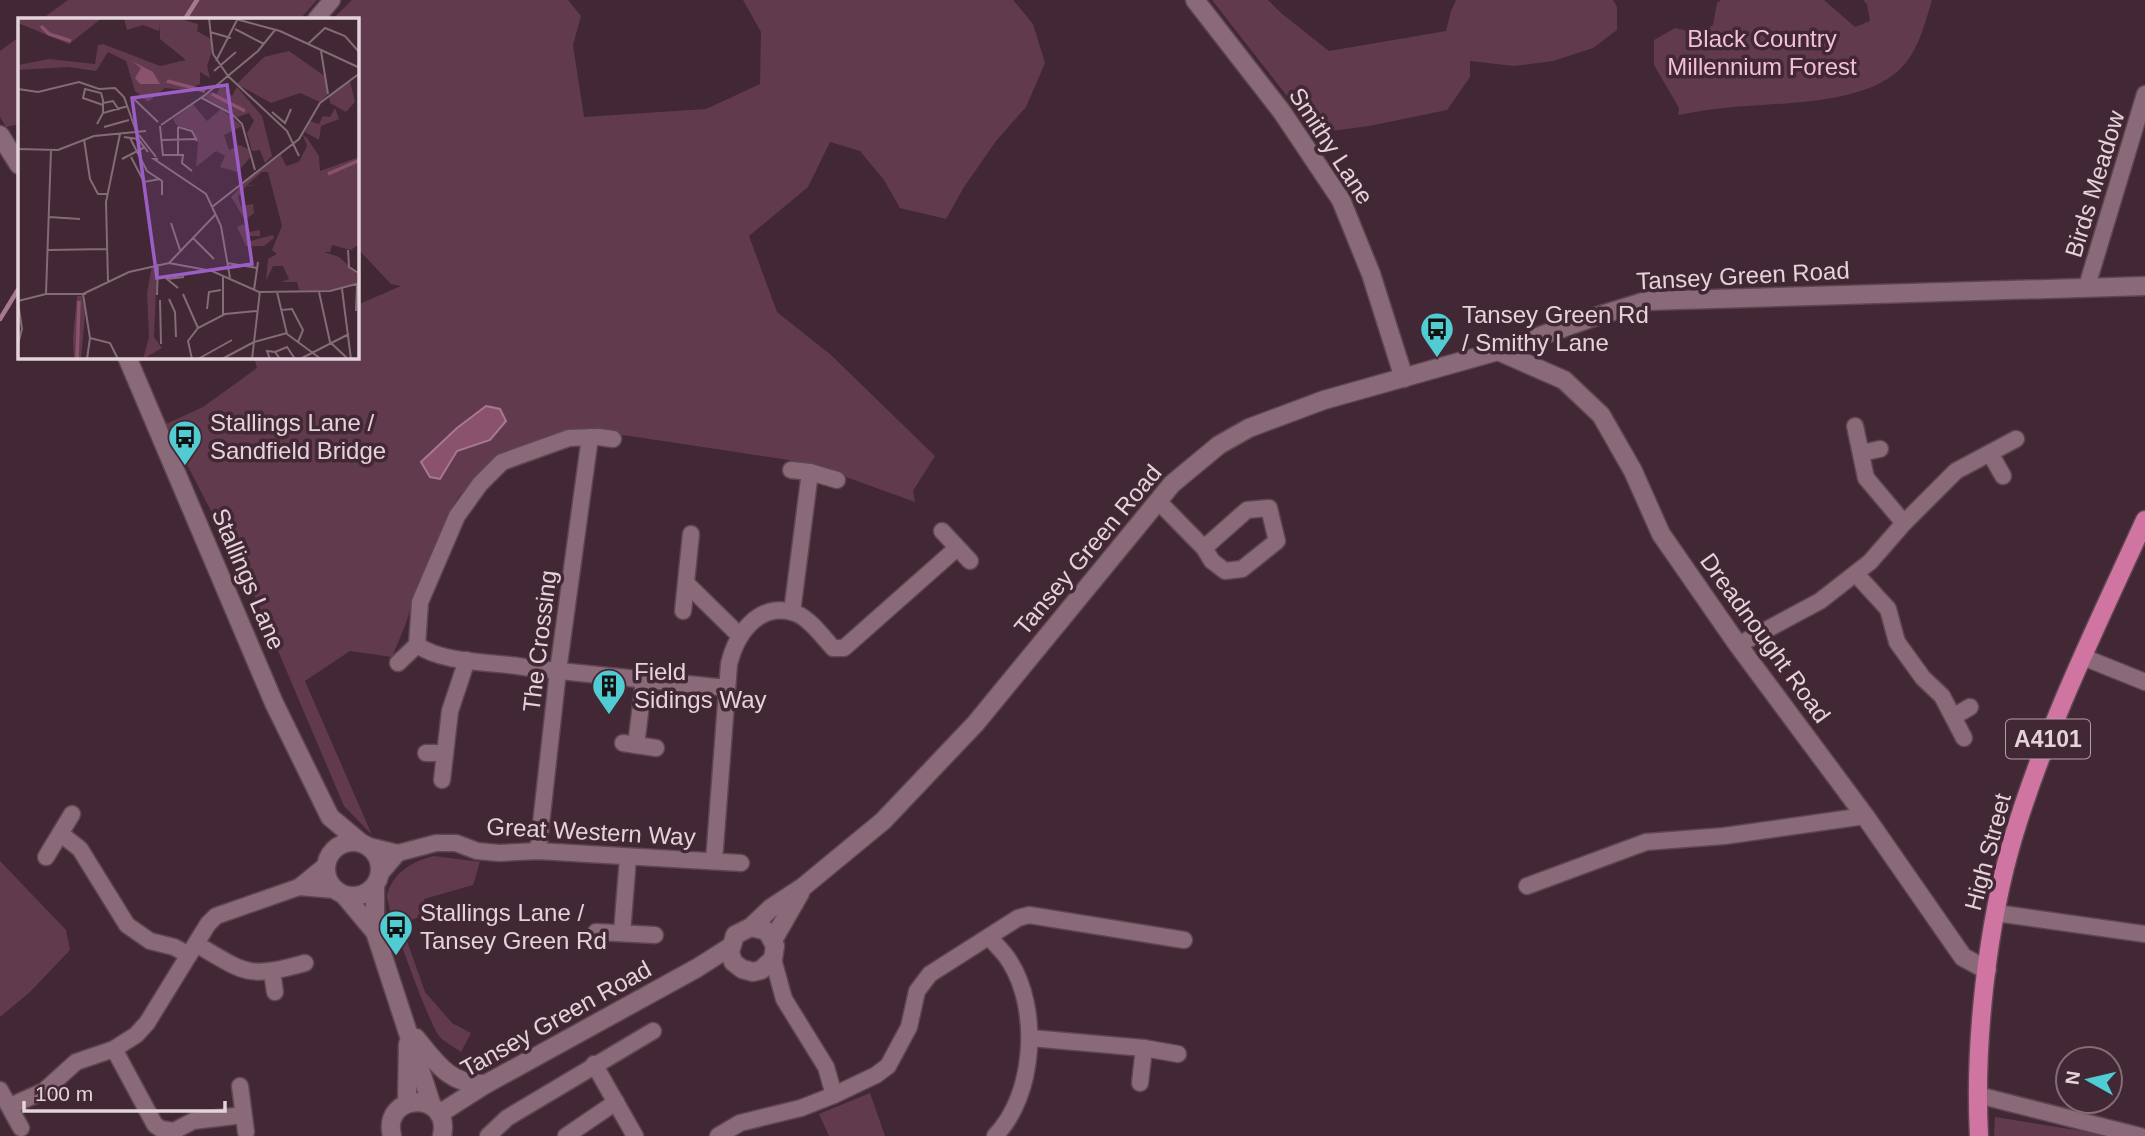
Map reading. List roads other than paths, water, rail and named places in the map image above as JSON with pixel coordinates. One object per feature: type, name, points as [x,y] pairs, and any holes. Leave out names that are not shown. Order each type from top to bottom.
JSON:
[{"type":"main road","name":"High Street","points":[[1979,1131],[1978,1095],[1987,970],[1996,914],[2014,837],[2038,765],[2145,520]]},
{"type":"street","points":[[317,18],[332,0]]},
{"type":"street","name":"Smithy Lane","points":[[1195,0],[1282,112],[1341,200],[1371,274],[1404,378]]},
{"type":"street","name":"Birds Meadow","points":[[2087,286],[2145,94]]},
{"type":"street","points":[[0,135],[18,163]]},
{"type":"street","name":"Tansey Green Road","points":[[436,1110],[697,968],[730,947],[735,935],[803,887],[883,821],[976,723],[1172,484],[1219,445],[1249,428],[1324,400],[1498,351],[1646,301],[2145,286]]},
{"type":"street","name":"Dreadnought Road","points":[[1498,351],[1564,380],[1601,415],[1633,471],[1661,534],[1738,645],[1865,816],[1963,957],[1987,970]]},
{"type":"street","name":"Stallings Lane","points":[[128,359],[274,703],[330,817],[365,845]]},
{"type":"street","points":[[1855,426],[1866,478],[1904,523]]},
{"type":"street","name":"The Crossing","points":[[538,851],[558,671],[590,437]]},
{"type":"street","points":[[398,663],[417,645],[420,602],[457,516],[480,484],[502,462],[569,438],[613,439]]},
{"type":"street","points":[[1738,645],[1820,601],[1870,562],[1956,471],[2016,439]]},
{"type":"street","points":[[1861,453],[1880,449]]},
{"type":"street","points":[[1990,453],[2003,476]]},
{"type":"street","points":[[791,470],[837,480]]},
{"type":"street","points":[[792,612],[810,472]]},
{"type":"street","points":[[1158,501],[1204,548],[1212,561],[1225,571],[1242,569],[1277,541],[1269,508],[1247,510],[1204,548]]},
{"type":"street","points":[[942,531],[970,561]]},
{"type":"street","points":[[683,611],[691,534]]},
{"type":"street","points":[[714,861],[729,664],[733,645],[747,626],[765,612],[792,612],[810,624],[833,648],[844,648],[957,548]]},
{"type":"street","points":[[1856,574],[1888,609],[1897,642],[1923,678],[1942,696],[1964,738]]},
{"type":"street","points":[[687,584],[740,636]]},
{"type":"street","points":[[417,645],[427,652],[467,660],[727,688]]},
{"type":"street","points":[[2083,657],[2145,682]]},
{"type":"street","points":[[442,780],[450,711],[467,660]]},
{"type":"street","points":[[644,680],[629,744],[656,748]]},
{"type":"street","points":[[1952,717],[1970,707]]},
{"type":"street","points":[[426,753],[445,753]]},
{"type":"street","points":[[46,857],[72,814]]},
{"type":"street","points":[[1527,886],[1646,842],[1724,836],[1865,816]]},
{"type":"street","name":"Stallings Lane","points":[[327,861],[330,817]]},
{"type":"street","points":[[61,834],[80,849],[127,925],[150,941],[192,949],[255,973],[272,972],[305,963]]},
{"type":"street","points":[[10,1106],[44,1091],[76,1062],[114,1049],[136,1035],[147,1023],[192,949],[216,916],[299,887],[341,844],[351,842],[398,853],[366,892],[355,896],[299,887]]},
{"type":"street","name":"Great Western Way","points":[[398,853],[436,843],[456,843],[477,851],[499,853],[538,851],[741,863]]},
{"type":"street","points":[[365,845],[376,854],[380,864],[375,932],[436,1110],[443,1121],[442,1136]]},
{"type":"street","points":[[622,933],[628,857]]},
{"type":"street","points":[[327,861],[329,882],[375,932]]},
{"type":"street","name":"Tansey Green Road","points":[[773,959],[774,940],[803,887]]},
{"type":"street","points":[[1996,914],[2145,934]]},
{"type":"street","points":[[718,1136],[740,1123],[801,1108],[876,1075],[888,1066],[909,1027],[917,991],[930,974],[1018,918],[1029,915],[1184,940]]},
{"type":"street","points":[[751,926],[766,931],[774,940]]},
{"type":"street","points":[[596,932],[655,935]]},
{"type":"street","points":[[989,936],[1011,962],[1020,985],[1030,1038],[1023,1086],[1005,1126],[995,1136]]},
{"type":"street","points":[[730,947],[731,957],[784,999]]},
{"type":"street","points":[[745,969],[761,970],[773,959],[784,999],[826,1067],[835,1095]]},
{"type":"street","name":"Tansey Green Road","points":[[697,968],[745,969]]},
{"type":"street","points":[[272,972],[275,992]]},
{"type":"street","points":[[408,1026],[434,1060],[453,1077],[470,1085],[486,1084]]},
{"type":"street","points":[[407,1103],[408,1026]]},
{"type":"street","points":[[488,1136],[507,1118],[653,1031]]},
{"type":"street","points":[[1030,1038],[1144,1048],[1178,1054]]},
{"type":"street","points":[[1140,1083],[1144,1048]]},
{"type":"street","points":[[114,1049],[155,1125],[161,1129],[174,1131],[193,1121],[243,1115]]},
{"type":"street","points":[[594,1064],[635,1136]]},
{"type":"street","points":[[240,1086],[246,1132]]},
{"type":"street","points":[[0,1090],[21,1128]]},
{"type":"street","points":[[1978,1095],[2140,1136]]},
{"type":"street","points":[[392,1136],[391,1123],[394,1115],[407,1103],[415,1101],[436,1110]]},
{"type":"street","points":[[566,1136],[616,1102]]},
{"type":"waterway","points":[[186,18],[197,0]]},
{"type":"waterway","points":[[0,319],[18,290]]},
{"type":"place","name":"Tansey Green Rd / Smithy Lane","points":[[1437,359]]},
{"type":"place","name":"Stallings Lane / Sandfield Bridge","points":[[185,467]]},
{"type":"place","name":"Field Sidings Way","points":[[609,716]]},
{"type":"place","name":"Stallings Lane / Tansey Green Rd","points":[[396,957]]},
{"type":"park label","name":"Black Country Millennium Forest","points":[[1762,53]]}]
